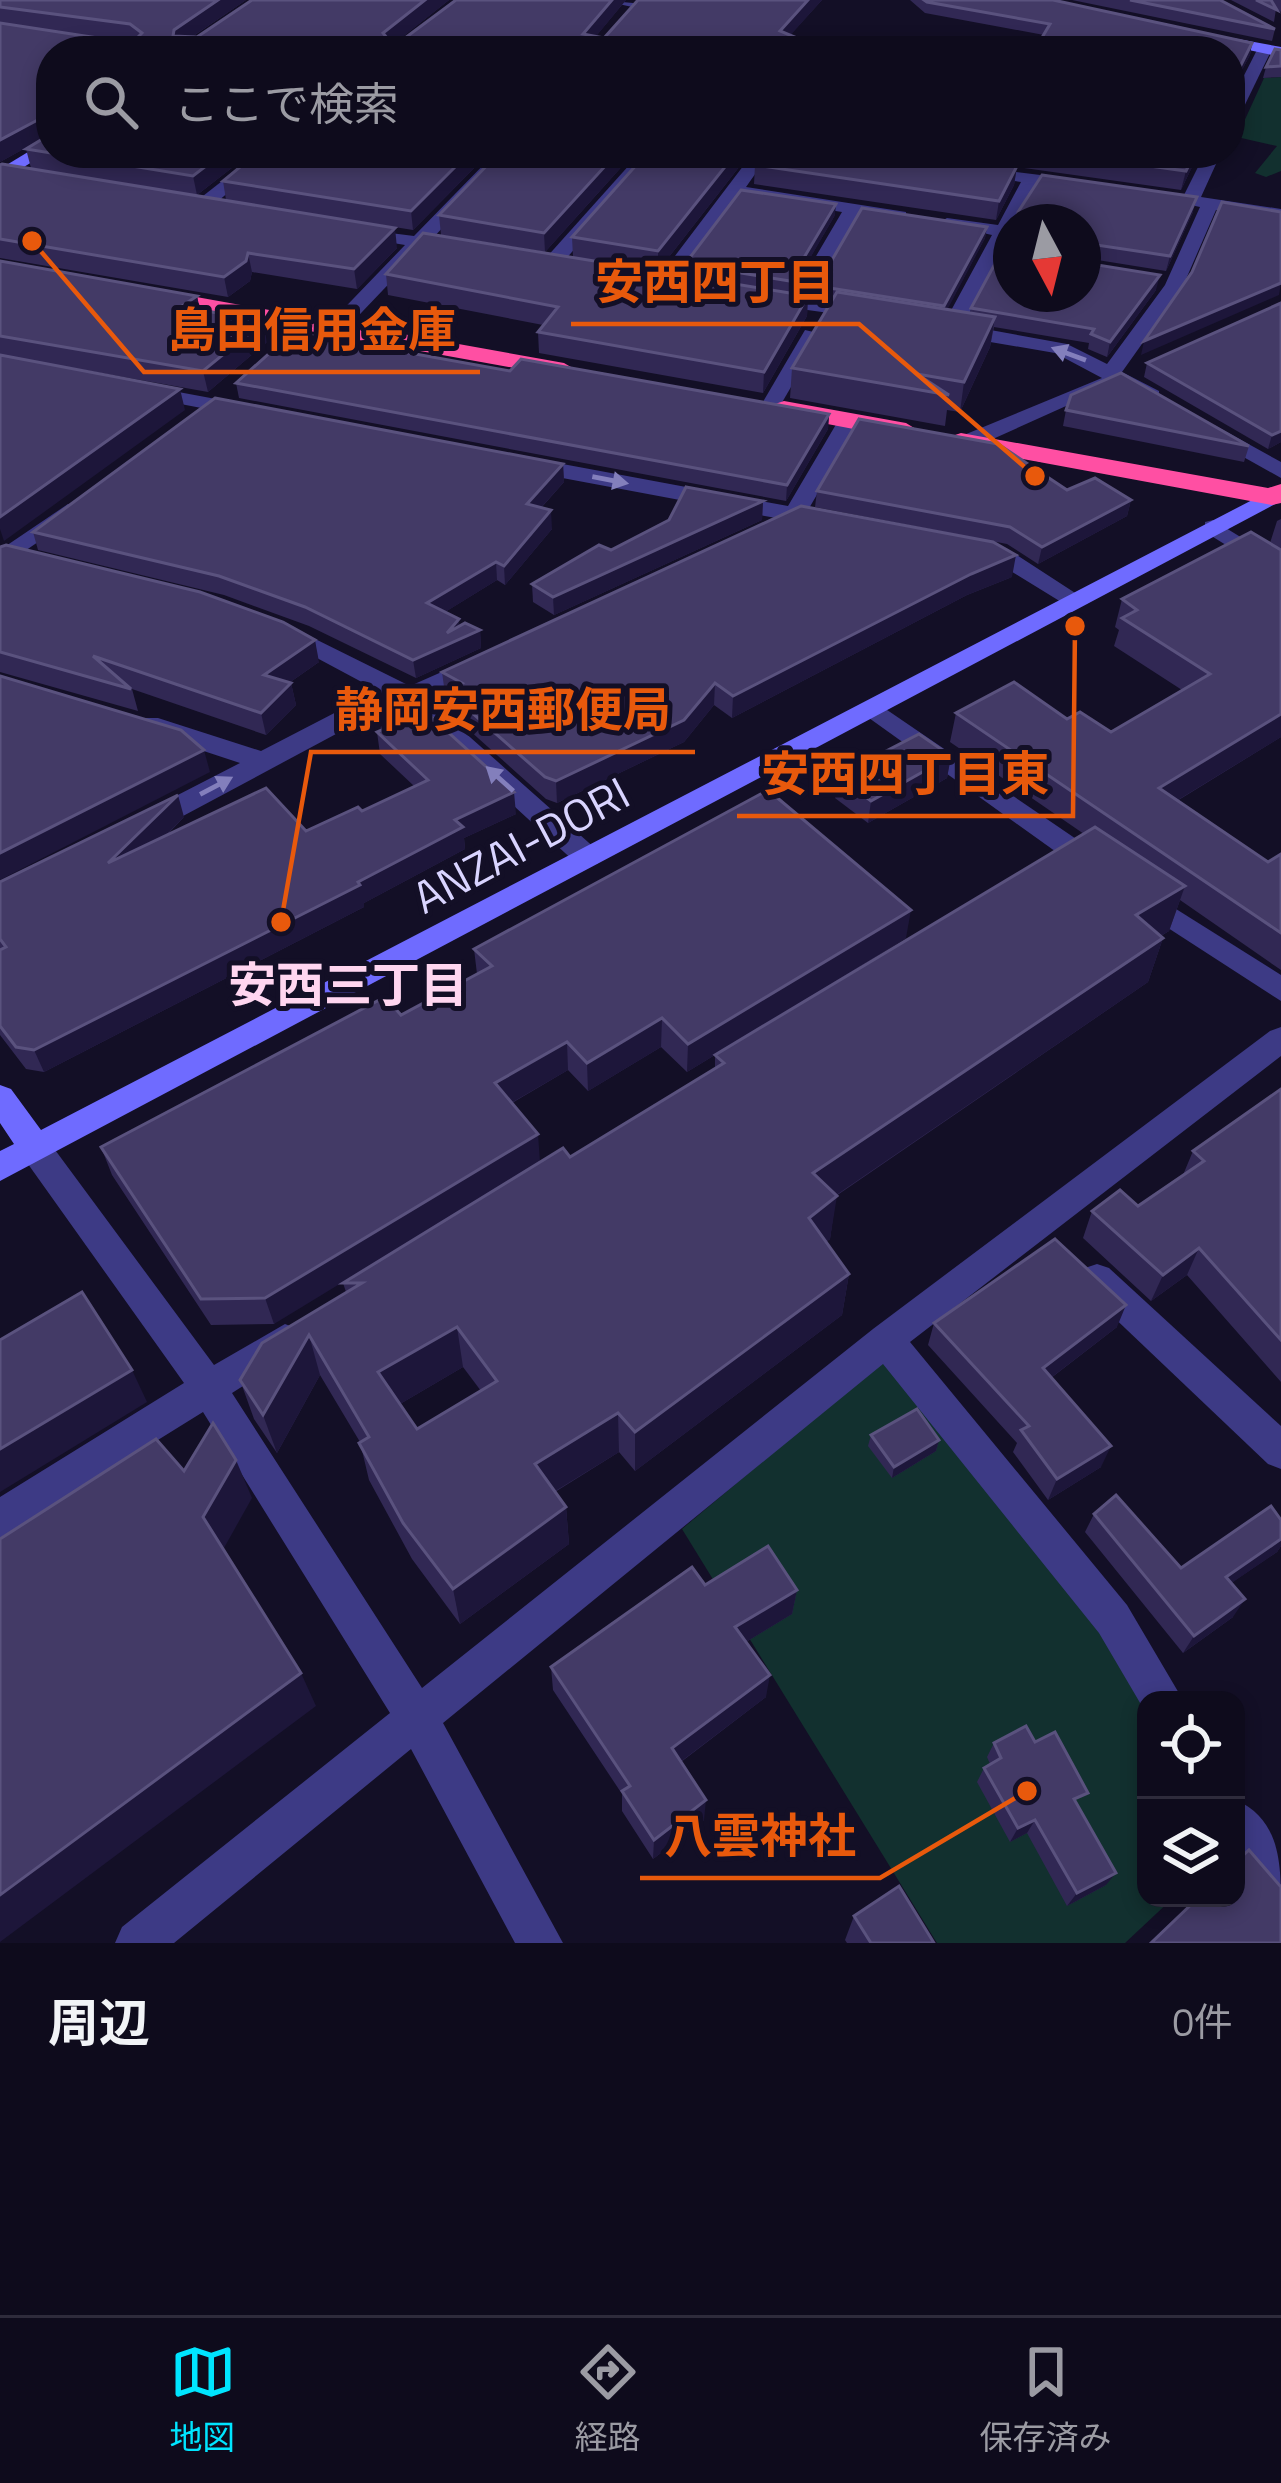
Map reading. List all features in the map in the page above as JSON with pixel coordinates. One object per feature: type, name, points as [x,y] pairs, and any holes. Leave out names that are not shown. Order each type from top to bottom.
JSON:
[{"type":"highway","points":[[117,290],[297,330],[334,329],[587,374]]},
{"type":"highway","points":[[759,405],[1279,490]]},
{"type":"main road","points":[[1199,35],[1204,36]]},
{"type":"main road","points":[[2,174],[36,152]]},
{"type":"main road","name":"ANZAI-DORI","points":[[17,1157],[1279,490]]},
{"type":"main road","points":[[0,1099],[17,1157]]},
{"type":"street","points":[[607,0],[639,2]]},
{"type":"street","points":[[623,20],[639,2]]},
{"type":"street","points":[[1245,94],[1272,50]]},
{"type":"street","points":[[200,207],[249,168]]},
{"type":"street","points":[[334,329],[490,168]]},
{"type":"street","points":[[553,263],[636,168]]},
{"type":"street","points":[[666,280],[750,168]]},
{"type":"street","points":[[968,442],[1124,372],[1176,283],[1200,202],[1204,168]]},
{"type":"street","points":[[966,169],[1100,188]]},
{"type":"street","points":[[2,174],[27,177]]},
{"type":"street","points":[[1017,204],[1032,178]]},
{"type":"street","points":[[734,190],[993,230]]},
{"type":"street","points":[[1145,194],[1281,214]]},
{"type":"street","points":[[178,203],[222,210]]},
{"type":"street","points":[[798,303],[853,208]]},
{"type":"street","points":[[331,228],[463,249]]},
{"type":"street","points":[[530,260],[575,266]]},
{"type":"street","points":[[993,263],[940,327],[1060,348],[1124,372],[1180,412]]},
{"type":"street","points":[[643,277],[688,284]]},
{"type":"street","points":[[1153,279],[1176,283]]},
{"type":"street","points":[[754,296],[889,319]]},
{"type":"street","points":[[759,405],[827,308]]},
{"type":"street","points":[[128,388],[283,418]]},
{"type":"street","points":[[764,533],[795,514],[849,421]]},
{"type":"street","points":[[1201,424],[1279,490]]},
{"type":"street","points":[[492,458],[840,523]]},
{"type":"street","points":[[10,557],[83,500]]},
{"type":"street","points":[[1213,527],[1281,572]]},
{"type":"street","points":[[952,544],[998,553],[1074,600]]},
{"type":"street","points":[[256,620],[298,635],[409,696],[587,857]]},
{"type":"street","points":[[125,834],[355,713],[409,696],[514,648]]},
{"type":"street","points":[[871,707],[1076,853],[1281,990]]},
{"type":"street","points":[[129,718],[263,761]]},
{"type":"street","points":[[1037,877],[1076,853]]},
{"type":"street","points":[[138,1943],[886,1340],[1281,1039]]},
{"type":"street","points":[[17,1157],[208,1388],[416,1716],[540,1943]]},
{"type":"street","points":[[1038,1225],[1281,1451]]},
{"type":"street","points":[[0,1519],[307,1326]]},
{"type":"street","points":[[886,1340],[1113,1619],[1157,1691]]},
{"type":"street","points":[[1245,1835],[1281,1886]]},
{"type":"green space","points":[[1281,77],[1281,171],[1266,177],[1255,173],[1277,146],[1245,139],[1245,120],[1264,78]]},
{"type":"green space","points":[[886,1358],[1094,1621],[1137,1695],[1137,1907],[1163,1907],[1125,1943],[937,1943],[682,1529]]},
{"type":"building","points":[[0,0],[218,0],[174,30],[173,36],[139,36],[142,33],[130,24],[0,7]]},
{"type":"building","points":[[252,0],[425,0],[383,33],[385,36],[198,36]]},
{"type":"building","points":[[456,0],[612,0],[583,34],[594,36],[408,36]]},
{"type":"building","points":[[638,0],[808,0],[780,31],[792,36],[606,36]]},
{"type":"building","points":[[924,0],[1053,0],[1220,36],[1043,36],[1050,24]]},
{"type":"building","points":[[1130,0],[1220,0],[1275,29]]},
{"type":"building","points":[[0,23],[85,36],[36,36],[36,121],[0,140]]},
{"type":"building","points":[[1275,49],[1281,50],[1281,66],[1266,67]]},
{"type":"building","points":[[2,164],[395,228],[354,269],[248,253],[246,261],[224,277],[0,239]]},
{"type":"building","points":[[144,168],[203,168],[193,176]]},
{"type":"building","points":[[239,168],[454,168],[411,211],[223,181]]},
{"type":"building","points":[[484,168],[603,168],[544,233],[439,215]]},
{"type":"building","points":[[634,168],[724,168],[658,251],[572,237]]},
{"type":"building","points":[[775,168],[1016,168],[999,201]]},
{"type":"building","points":[[1042,175],[1197,197],[1170,256],[1101,246],[1101,204],[1023,204]]},
{"type":"building","points":[[741,190],[836,204],[790,281],[685,264]]},
{"type":"building","points":[[1222,202],[1281,212],[1281,283],[1144,341],[1192,272]]},
{"type":"building","points":[[862,208],[987,227],[944,306],[817,286]]},
{"type":"building","points":[[423,233],[808,296],[764,372],[538,332],[558,307],[386,274]]},
{"type":"building","points":[[0,261],[197,296],[182,306],[263,322],[203,371],[0,336]]},
{"type":"building","points":[[1101,266],[1160,275],[1110,342],[1091,334],[1094,329],[994,312],[1101,312]]},
{"type":"building","points":[[993,267],[993,312],[971,308]]},
{"type":"building","points":[[837,292],[995,317],[964,382],[917,374],[949,395],[792,368]]},
{"type":"building","points":[[1281,303],[1281,431],[1272,435],[1147,363]]},
{"type":"building","points":[[293,332],[510,371],[521,359],[829,414],[787,485],[236,383]]},
{"type":"building","points":[[0,355],[180,389],[0,517]]},
{"type":"building","points":[[1121,373],[1249,446],[1066,410],[1071,395]]},
{"type":"building","points":[[215,398],[563,464],[527,504],[551,510],[504,566],[496,562],[427,603],[459,619],[447,633],[465,623],[480,630],[413,660],[305,607],[219,576],[33,532]]},
{"type":"building","points":[[859,419],[998,444],[1067,490],[1095,478],[1131,500],[1042,547],[1010,527],[817,491]]},
{"type":"building","points":[[686,487],[763,501],[553,597],[532,584],[599,545],[611,550],[669,520]]},
{"type":"building","points":[[801,506],[993,542],[1016,555],[733,696],[715,683],[684,720],[556,781],[545,777],[446,690],[462,683],[442,672]]},
{"type":"building","points":[[1251,532],[1281,550],[1281,714],[1159,788],[1268,862],[1281,854],[1281,933],[956,713],[1014,682],[1067,719],[1080,712],[1111,732],[1210,674],[1122,618],[1137,610],[1122,599]]},
{"type":"building","points":[[0,547],[200,592],[283,622],[315,640],[264,675],[291,683],[261,713],[93,656],[131,689],[0,652]]},
{"type":"building","points":[[0,676],[181,730],[204,750],[0,853]]},
{"type":"building","points":[[417,704],[514,792],[455,820],[463,827],[358,882],[360,885],[34,1050],[16,1047],[0,1026],[0,950],[6,947],[0,939],[0,882],[178,795],[108,863],[266,788],[306,831],[358,807],[362,811],[428,780],[377,732],[386,728],[380,722]]},
{"type":"building","points":[[919,734],[951,756],[871,801],[838,776]]},
{"type":"building","points":[[768,790],[911,910],[688,1044],[662,1018],[587,1063],[567,1042],[495,1083],[538,1134],[265,1298],[201,1299],[101,1147],[385,997],[401,1015],[492,966],[474,949]]},
{"type":"building","points":[[1095,827],[1185,886],[1136,915],[1163,938],[813,1173],[837,1196],[809,1218],[849,1274],[635,1432],[618,1413],[535,1464],[566,1507],[453,1589],[403,1523],[359,1443],[369,1437],[309,1335],[263,1415],[240,1380],[262,1343],[362,1283],[343,1283],[563,1148],[570,1157],[724,1063],[715,1055]],"holes":[[[457,1327],[497,1381],[417,1429],[378,1372]]]},
{"type":"building","points":[[1281,1089],[1281,1340],[1199,1248],[1163,1275],[1092,1211],[1120,1190],[1138,1206],[1204,1161],[1193,1151]]},
{"type":"building","points":[[1055,1239],[1126,1305],[1043,1368],[1111,1446],[1057,1479],[1021,1430],[1029,1426],[934,1323]]},
{"type":"building","points":[[82,1292],[132,1370],[0,1449],[0,1340]]},
{"type":"building","points":[[917,1409],[939,1440],[894,1467],[871,1435]]},
{"type":"building","points":[[213,1423],[236,1460],[203,1517],[301,1673],[0,1895],[0,1539],[156,1439],[184,1471]]},
{"type":"building","points":[[1116,1495],[1181,1568],[1271,1506],[1281,1520],[1281,1539],[1226,1577],[1245,1599],[1194,1636],[1094,1514]]},
{"type":"building","points":[[768,1546],[797,1590],[735,1627],[770,1675],[672,1748],[706,1800],[654,1840],[622,1791],[630,1786],[551,1667],[692,1567],[705,1585]]},
{"type":"building","points":[[1026,1726],[1035,1742],[1055,1732],[1088,1793],[1074,1799],[1116,1873],[1077,1893],[1035,1820],[1018,1828],[984,1768],[1001,1758],[994,1743]]},
{"type":"building","points":[[1249,1850],[1281,1887],[1281,1943],[1151,1943],[1189,1907],[1245,1907],[1245,1854]]},
{"type":"building","points":[[899,1886],[934,1943],[871,1943],[854,1916]]},
{"type":"place","name":"島田信用金庫","points":[[32,241]]},
{"type":"place","name":"安西四丁目","points":[[1035,476]]},
{"type":"place","name":"安西四丁目東","points":[[1075,626]]},
{"type":"place","name":"静岡安西郵便局","points":[[281,922]]},
{"type":"place","name":"八雲神社","points":[[1027,1791]]},
{"type":"district","name":"安西三丁目","points":[[348,985]]}]
